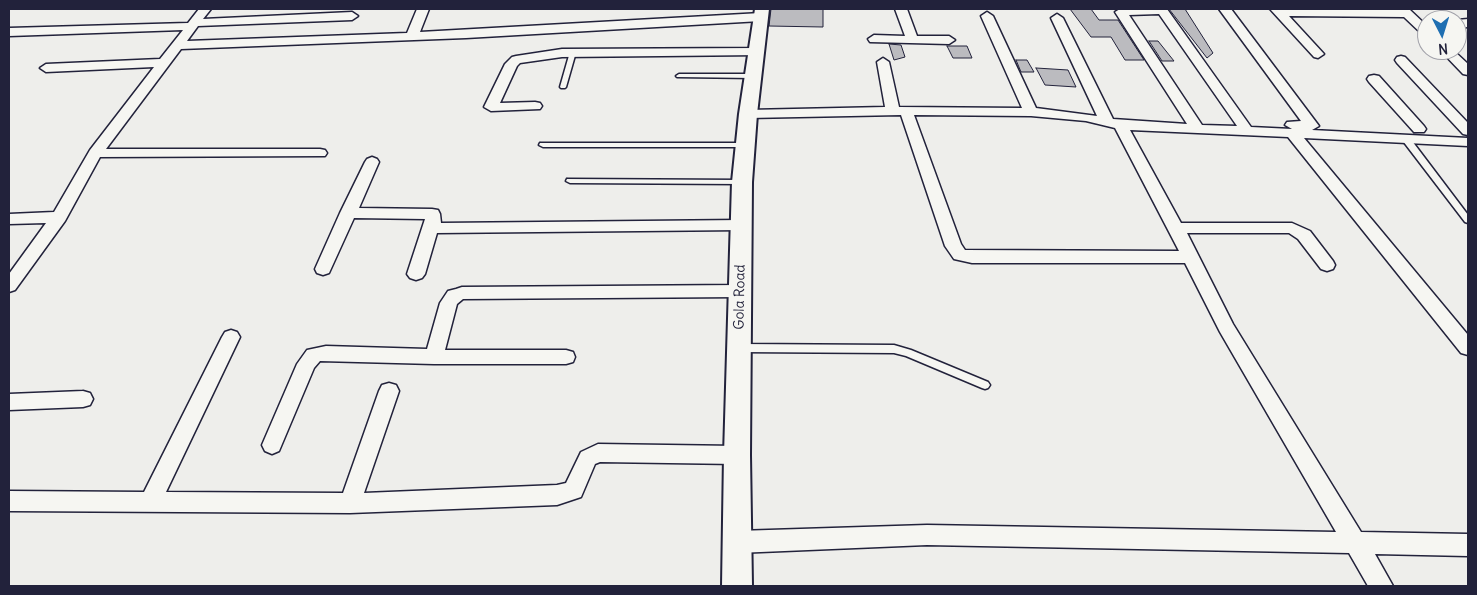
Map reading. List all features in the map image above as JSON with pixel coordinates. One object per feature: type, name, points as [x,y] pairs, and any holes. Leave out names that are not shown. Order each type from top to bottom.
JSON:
[{"type":"street","points":[[9,32],[278,9]]},
{"type":"street","points":[[412,36],[423,9]]},
{"type":"street","points":[[901,9],[912,39]]},
{"type":"street","points":[[1224,9],[1312,126]]},
{"type":"street","points":[[1197,128],[1121,12],[1162,10],[1244,127],[1293,134],[1468,142]]},
{"type":"street","points":[[1277,10],[1405,12],[1417,21]]},
{"type":"street","points":[[1277,10],[1318,54]]},
{"type":"street","points":[[178,45],[412,36],[762,13]]},
{"type":"street","name":"Gola Road","points":[[737,586],[737,455],[742,182],[748,114],[747,76],[757,52],[762,13]]},
{"type":"street","points":[[198,17],[352,16]]},
{"type":"street","points":[[987,16],[1031,112]]},
{"type":"street","points":[[9,286],[59,217],[95,152],[198,17]]},
{"type":"street","points":[[1057,18],[1114,124],[1176,228],[1226,327],[1381,586]]},
{"type":"street","points":[[874,39],[949,40]]},
{"type":"street","points":[[534,106],[491,107],[514,62],[546,54],[573,52],[757,52]]},
{"type":"street","points":[[1401,60],[1468,131]]},
{"type":"street","points":[[1456,60],[1468,71]]},
{"type":"street","points":[[884,62],[900,111],[953,246],[960,255],[972,257],[1190,256]]},
{"type":"street","points":[[46,68],[164,63]]},
{"type":"street","points":[[1374,79],[1419,130]]},
{"type":"street","points":[[748,114],[900,111],[1031,112],[1086,117],[1114,124],[1197,128],[1312,126],[1468,131]]},
{"type":"street","points":[[1293,134],[1468,348]]},
{"type":"street","points":[[95,152],[320,153]]},
{"type":"street","points":[[323,269],[372,162]]},
{"type":"street","points":[[348,214],[428,213],[434,216],[416,274]]},
{"type":"street","points":[[9,218],[59,217]]},
{"type":"street","points":[[431,228],[742,225]]},
{"type":"street","points":[[1176,228],[1292,228],[1304,235],[1327,265]]},
{"type":"street","points":[[434,358],[449,303],[454,296],[462,293],[740,291]]},
{"type":"street","points":[[150,503],[231,336]]},
{"type":"street","points":[[272,445],[306,364],[314,355],[326,353],[434,358],[566,357]]},
{"type":"street","points":[[350,503],[389,391]]},
{"type":"street","points":[[9,402],[83,399]]},
{"type":"street","points":[[9,501],[350,503],[564,494],[575,487],[588,458],[598,453],[737,455]]},
{"type":"street","points":[[737,542],[927,535],[1468,545]]},
{"type":"lane","points":[[564,87],[573,52]]},
{"type":"lane","points":[[679,76],[747,76]]},
{"type":"lane","points":[[1406,139],[1468,220]]},
{"type":"lane","points":[[543,145],[745,145]]},
{"type":"lane","points":[[570,181],[742,182]]},
{"type":"lane","points":[[739,348],[894,349],[985,385]]},
{"type":"building","points":[[771,9],[823,9],[823,27],[769,26]]},
{"type":"building","points":[[1070,9],[1091,9],[1099,20],[1118,20],[1144,60],[1125,60],[1111,37],[1091,37]]},
{"type":"building","points":[[1169,9],[1185,9],[1213,53],[1207,58]]},
{"type":"building","points":[[1149,41],[1158,41],[1174,61],[1162,61]]},
{"type":"building","points":[[889,44],[901,45],[905,57],[894,60]]},
{"type":"building","points":[[947,46],[967,46],[972,58],[953,58]]},
{"type":"building","points":[[1016,60],[1027,60],[1034,72],[1021,72]]},
{"type":"building","points":[[1036,68],[1068,70],[1076,87],[1045,85]]}]
